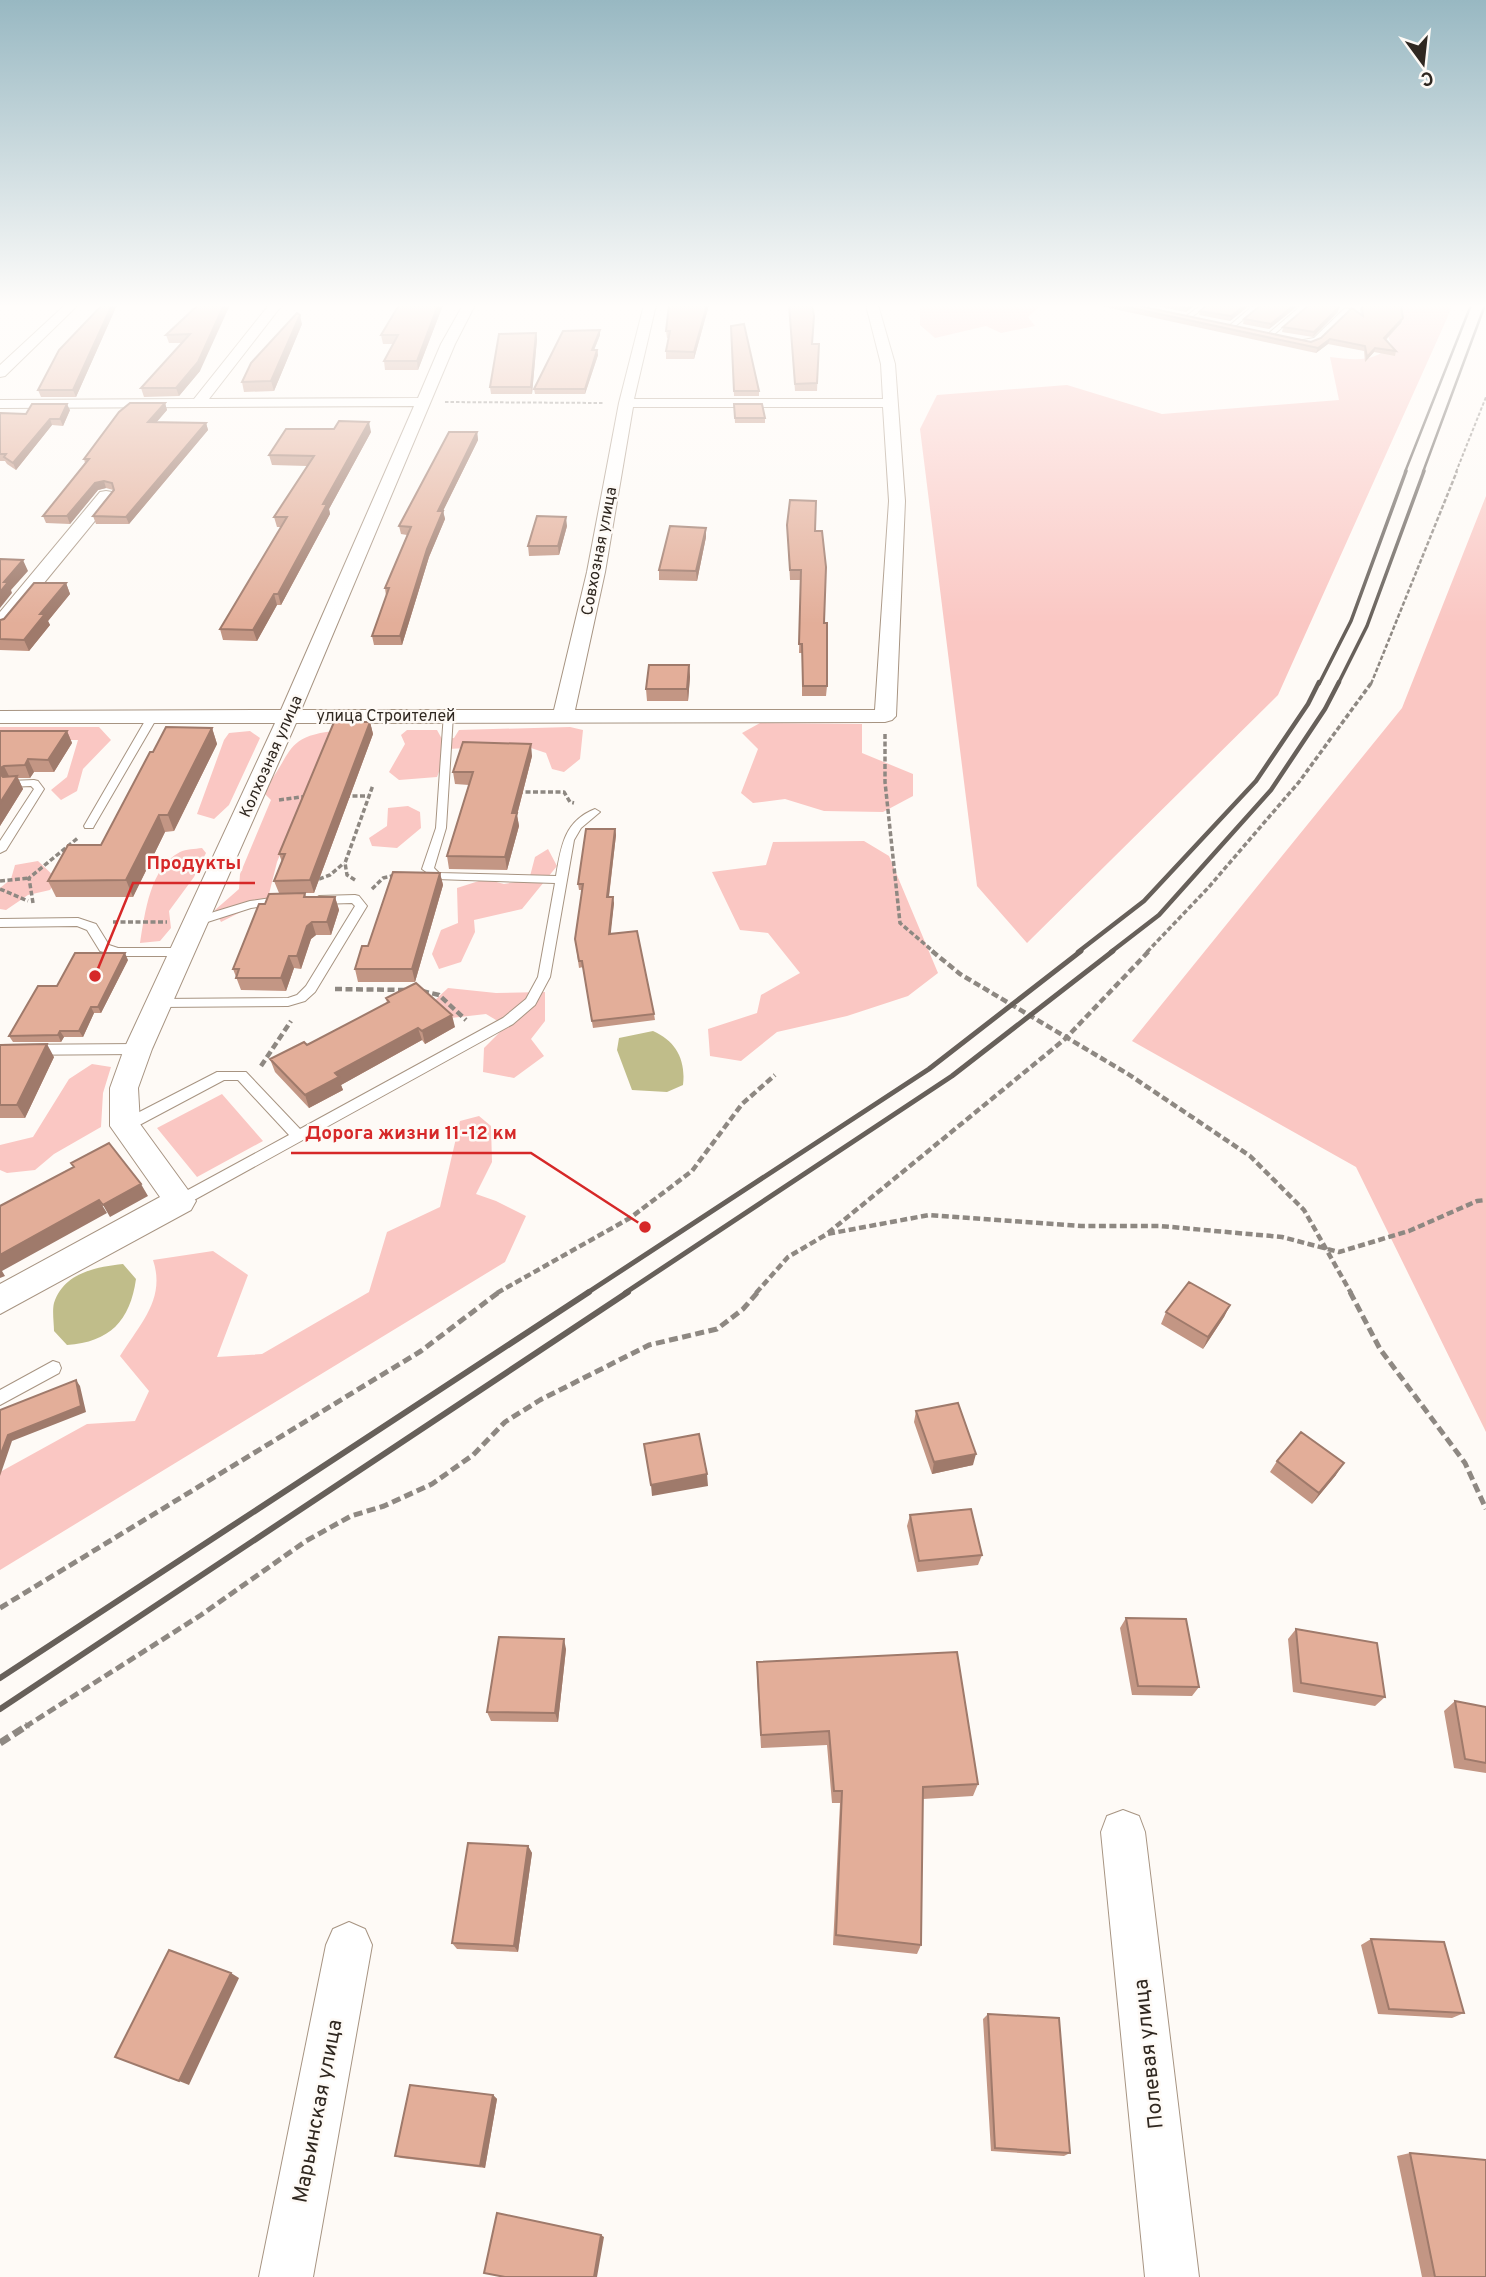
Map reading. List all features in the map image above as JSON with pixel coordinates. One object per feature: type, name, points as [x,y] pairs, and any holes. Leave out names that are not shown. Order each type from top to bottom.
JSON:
[{"type":"street","name":"Колхозная улица","points":[[125,1126],[124,1088],[138,1048],[289,715],[420,411]]},
{"type":"street","name":"Совхозная улица","points":[[563,715],[596,572],[625,411]]},
{"type":"street","points":[[885,716],[897,502],[892,411]]},
{"type":"street","points":[[0,624],[106,496]]},
{"type":"street","name":"улица Строителей","points":[[0,717],[885,716]]},
{"type":"street","points":[[0,1300],[180,1201],[125,1126]]},
{"type":"street","name":"Полевая улица","points":[[1123,1832],[1172,2277]]},
{"type":"street","name":"Марьинская улица","points":[[286,2277],[349,1945]]},
{"type":"lane","points":[[448,715],[441,828],[428,869],[436,876],[561,880]]},
{"type":"lane","points":[[89,826],[153,716]]},
{"type":"lane","points":[[0,850],[40,789],[34,783],[10,783]]},
{"type":"lane","points":[[180,1201],[508,1021],[531,1002],[544,977],[568,840],[577,825],[595,812]]},
{"type":"lane","points":[[158,1003],[288,1002],[301,998],[311,989],[361,906],[355,900],[277,900],[250,905],[195,922]]},
{"type":"lane","points":[[0,923],[78,922],[92,927],[104,948],[118,952],[181,952]]},
{"type":"lane","points":[[0,1050],[138,1048]]},
{"type":"lane","points":[[125,1126],[222,1075],[241,1075],[299,1136]]},
{"type":"lane","points":[[0,1398],[53,1368]]},
{"type":"path","points":[[0,1743],[201,1615],[306,1541],[351,1516],[384,1506],[432,1484],[473,1455],[505,1422],[540,1400],[649,1345],[717,1329],[743,1310],[788,1256],[827,1234],[1065,1039],[1208,888],[1254,835],[1299,782],[1373,681],[1480,411]]},
{"type":"path","points":[[885,716],[885,782],[900,923],[960,974],[1065,1039],[1128,1074],[1250,1156],[1304,1210],[1328,1249],[1380,1349],[1465,1464],[1486,1509]]},
{"type":"path","points":[[358,882],[347,875],[345,863],[373,785]]},
{"type":"path","points":[[511,792],[564,792],[570,802],[575,804]]},
{"type":"path","points":[[246,809],[266,803],[319,796]]},
{"type":"path","points":[[344,796],[369,796]]},
{"type":"path","points":[[0,881],[29,878],[70,846],[89,826]]},
{"type":"path","points":[[361,906],[375,884],[383,878],[395,875],[436,876]]},
{"type":"path","points":[[29,878],[33,904]]},
{"type":"path","points":[[367,883],[375,884]]},
{"type":"path","points":[[250,1085],[311,989],[419,990],[439,995],[483,1035]]},
{"type":"path","points":[[0,1608],[421,1351],[504,1288],[630,1218],[692,1171],[743,1104],[775,1074]]},
{"type":"path","points":[[827,1234],[929,1215],[1081,1226],[1160,1226],[1282,1237],[1328,1249],[1349,1251],[1369,1246],[1476,1201],[1486,1200]]},
{"type":"shaded area","points":[[929,411],[1153,411],[1162,414],[1197,411],[1405,411],[1278,695],[1027,943],[977,886],[920,429]]},
{"type":"shaded area","points":[[1486,496],[1486,1432],[1356,1167],[1132,1041],[1402,708]]},
{"type":"shaded area","points":[[760,723],[862,724],[862,753],[913,774],[913,796],[883,812],[824,811],[785,799],[753,803],[741,793],[758,749],[742,733]]},
{"type":"shaded area","points":[[0,727],[99,727],[111,740],[83,769],[77,791],[61,800],[51,790],[67,777],[78,740],[0,740]]},
{"type":"shaded area","points":[[570,727],[583,730],[580,759],[564,772],[552,769],[546,753],[522,745],[448,749],[437,777],[399,780],[389,772],[405,744],[401,735],[407,730],[437,730],[442,739],[454,738],[459,730]]},
{"type":"shaded area","points":[[341,730],[330,735],[277,862],[268,898],[221,922],[215,910],[239,889],[240,874],[271,800],[262,791],[298,742],[321,733]]},
{"type":"shaded area","points":[[250,731],[260,738],[229,805],[214,819],[197,814],[224,740],[229,733]]},
{"type":"shaded area","points":[[408,806],[420,812],[421,828],[397,848],[372,846],[369,838],[387,826],[388,808]]},
{"type":"shaded area","points":[[864,841],[889,856],[938,973],[908,996],[847,1016],[777,1032],[741,1061],[710,1056],[708,1029],[757,1013],[761,995],[800,973],[768,933],[740,930],[712,872],[766,865],[773,842]]},
{"type":"shaded area","points":[[202,848],[206,853],[194,877],[169,911],[171,928],[160,941],[140,943],[151,892],[162,868],[180,852]]},
{"type":"shaded area","points":[[548,849],[557,866],[522,909],[474,920],[475,932],[461,962],[439,969],[432,954],[441,930],[458,923],[457,888],[485,879],[504,884],[529,880],[535,857]]},
{"type":"shaded area","points":[[38,861],[57,879],[50,890],[28,895],[6,910],[0,909],[0,888],[11,879],[15,865]]},
{"type":"shaded area","points":[[448,988],[496,993],[545,992],[545,1021],[531,1039],[544,1056],[514,1078],[483,1072],[484,1048],[506,1026],[486,1014],[451,1018],[433,1002]]},
{"type":"shaded area","points":[[653,1031],[668,1040],[678,1052],[683,1067],[683,1085],[667,1092],[632,1090],[617,1050],[619,1038]]},
{"type":"shaded area","points":[[92,1064],[111,1067],[103,1093],[101,1127],[54,1154],[35,1170],[7,1173],[0,1170],[0,1145],[33,1137],[69,1079]]},
{"type":"shaded area","points":[[222,1094],[263,1141],[197,1177],[157,1128]]},
{"type":"shaded area","points":[[479,1116],[491,1126],[492,1162],[476,1194],[526,1216],[505,1262],[0,1570],[0,1472],[87,1424],[135,1421],[149,1391],[120,1356],[143,1322],[154,1299],[156,1274],[153,1260],[213,1251],[248,1275],[217,1357],[262,1354],[369,1292],[387,1232],[440,1207],[460,1121]]},
{"type":"shaded area","points":[[123,1264],[136,1279],[129,1307],[123,1318],[106,1334],[82,1343],[67,1345],[54,1331],[53,1306],[59,1293],[73,1278],[82,1273]]},
{"type":"building","points":[[28,411],[64,411],[60,419],[50,419],[13,463],[4,457],[6,454],[0,454],[0,413],[26,414]]},
{"type":"building","points":[[158,411],[148,422],[206,423],[126,517],[93,516],[114,490],[112,483],[104,481],[95,483],[67,516],[43,516],[89,459],[84,459],[119,412]]},
{"type":"building","points":[[735,411],[764,411],[765,418],[735,418]]},
{"type":"building","points":[[339,421],[369,422],[323,504],[327,504],[278,594],[274,594],[253,630],[220,629],[287,517],[274,517],[314,456],[269,455],[286,429],[334,429]]},
{"type":"building","points":[[449,432],[477,432],[438,511],[443,511],[427,549],[400,636],[372,636],[389,588],[385,588],[411,527],[399,526]]},
{"type":"building","points":[[790,500],[816,501],[815,531],[822,531],[826,567],[824,623],[827,623],[827,686],[803,686],[802,644],[799,644],[801,570],[790,570],[787,525]]},
{"type":"building","points":[[537,516],[566,517],[558,546],[528,546]]},
{"type":"building","points":[[670,526],[706,528],[696,571],[659,570]]},
{"type":"building","points":[[0,559],[23,560],[4,582],[8,582],[0,592]]},
{"type":"building","points":[[34,583],[66,583],[40,614],[45,614],[24,640],[0,639],[0,620],[4,619]]},
{"type":"building","points":[[649,665],[689,665],[687,689],[646,689]]},
{"type":"building","points":[[334,722],[370,722],[310,880],[274,881],[285,854],[279,854]]},
{"type":"building","points":[[166,727],[212,728],[168,815],[159,815],[126,880],[48,881],[68,845],[101,845]]},
{"type":"building","points":[[0,731],[67,731],[48,760],[28,759],[25,765],[0,768]]},
{"type":"building","points":[[463,742],[531,744],[512,813],[517,813],[505,857],[447,856],[473,772],[453,772]]},
{"type":"building","points":[[0,774],[3,777],[17,776],[0,803]]},
{"type":"building","points":[[586,829],[615,829],[607,897],[613,897],[609,934],[637,931],[654,1014],[592,1021],[582,961],[579,961],[575,939],[583,884],[578,884]]},
{"type":"building","points":[[393,872],[440,873],[412,969],[355,969],[362,946],[368,946]]},
{"type":"building","points":[[305,893],[304,897],[335,897],[327,922],[312,922],[307,926],[297,956],[289,956],[281,978],[236,978],[239,969],[233,969],[259,904],[265,904],[269,894]]},
{"type":"building","points":[[75,953],[125,953],[98,1007],[91,1007],[79,1031],[60,1031],[58,1035],[9,1036],[38,986],[57,986]]},
{"type":"building","points":[[416,983],[452,1015],[422,1031],[418,1028],[335,1073],[339,1077],[305,1095],[270,1059],[304,1042],[307,1045],[389,1002],[386,998]]},
{"type":"building","points":[[47,1044],[17,1105],[0,1105],[0,1045]]},
{"type":"building","points":[[109,1143],[141,1184],[103,1205],[99,1200],[0,1255],[0,1206],[74,1167],[71,1163]]},
{"type":"building","points":[[1189,1282],[1230,1305],[1208,1337],[1166,1312]]},
{"type":"building","points":[[76,1380],[81,1406],[8,1435],[0,1456],[0,1410]]},
{"type":"building","points":[[958,1403],[976,1454],[934,1462],[916,1411]]},
{"type":"building","points":[[1301,1432],[1344,1463],[1319,1493],[1277,1461]]},
{"type":"building","points":[[699,1434],[707,1474],[651,1485],[644,1444]]},
{"type":"building","points":[[971,1509],[982,1555],[919,1561],[910,1515]]},
{"type":"building","points":[[1126,1618],[1186,1619],[1199,1687],[1138,1686]]},
{"type":"building","points":[[1296,1629],[1377,1643],[1385,1697],[1301,1683]]},
{"type":"building","points":[[499,1637],[564,1639],[555,1713],[487,1712]]},
{"type":"building","points":[[957,1652],[978,1784],[923,1787],[921,1945],[836,1935],[842,1791],[834,1791],[829,1731],[761,1735],[757,1662]]},
{"type":"building","points":[[1455,1701],[1486,1707],[1486,1763],[1465,1759]]},
{"type":"building","points":[[468,1843],[528,1846],[514,1946],[452,1943]]},
{"type":"building","points":[[1371,1939],[1444,1942],[1464,2013],[1389,2009]]},
{"type":"building","points":[[169,1950],[231,1973],[179,2081],[115,2057]]},
{"type":"building","points":[[988,2014],[1059,2018],[1070,2153],[995,2148]]},
{"type":"building","points":[[410,2085],[493,2095],[480,2166],[395,2156]]},
{"type":"building","points":[[1410,2153],[1486,2160],[1486,2277],[1435,2277]]},
{"type":"building","points":[[497,2213],[601,2235],[594,2277],[505,2277],[484,2273]]},
{"type":"railway","points":[[1405,472],[1429,411]]},
{"type":"railway","points":[[1423,472],[1446,411]]},
{"type":"railway","points":[[1319,684],[1351,621],[1406,471]]},
{"type":"railway","points":[[1339,682],[1367,626],[1424,471]]},
{"type":"railway","points":[[1078,952],[1144,901],[1256,781],[1308,704],[1319,682]]},
{"type":"railway","points":[[1111,952],[1159,915],[1271,790],[1325,709],[1339,682]]},
{"type":"railway","points":[[587,1293],[929,1069],[1081,951]]},
{"type":"railway","points":[[625,1293],[952,1076],[1113,951]]},
{"type":"railway","points":[[0,1678],[589,1292]]},
{"type":"railway","points":[[0,1709],[628,1292]]},
{"type":"place","name":"Продукты","points":[[95,976]]},
{"type":"place","name":"Дорога жизни 11-12 км","points":[[645,1227]]}]
